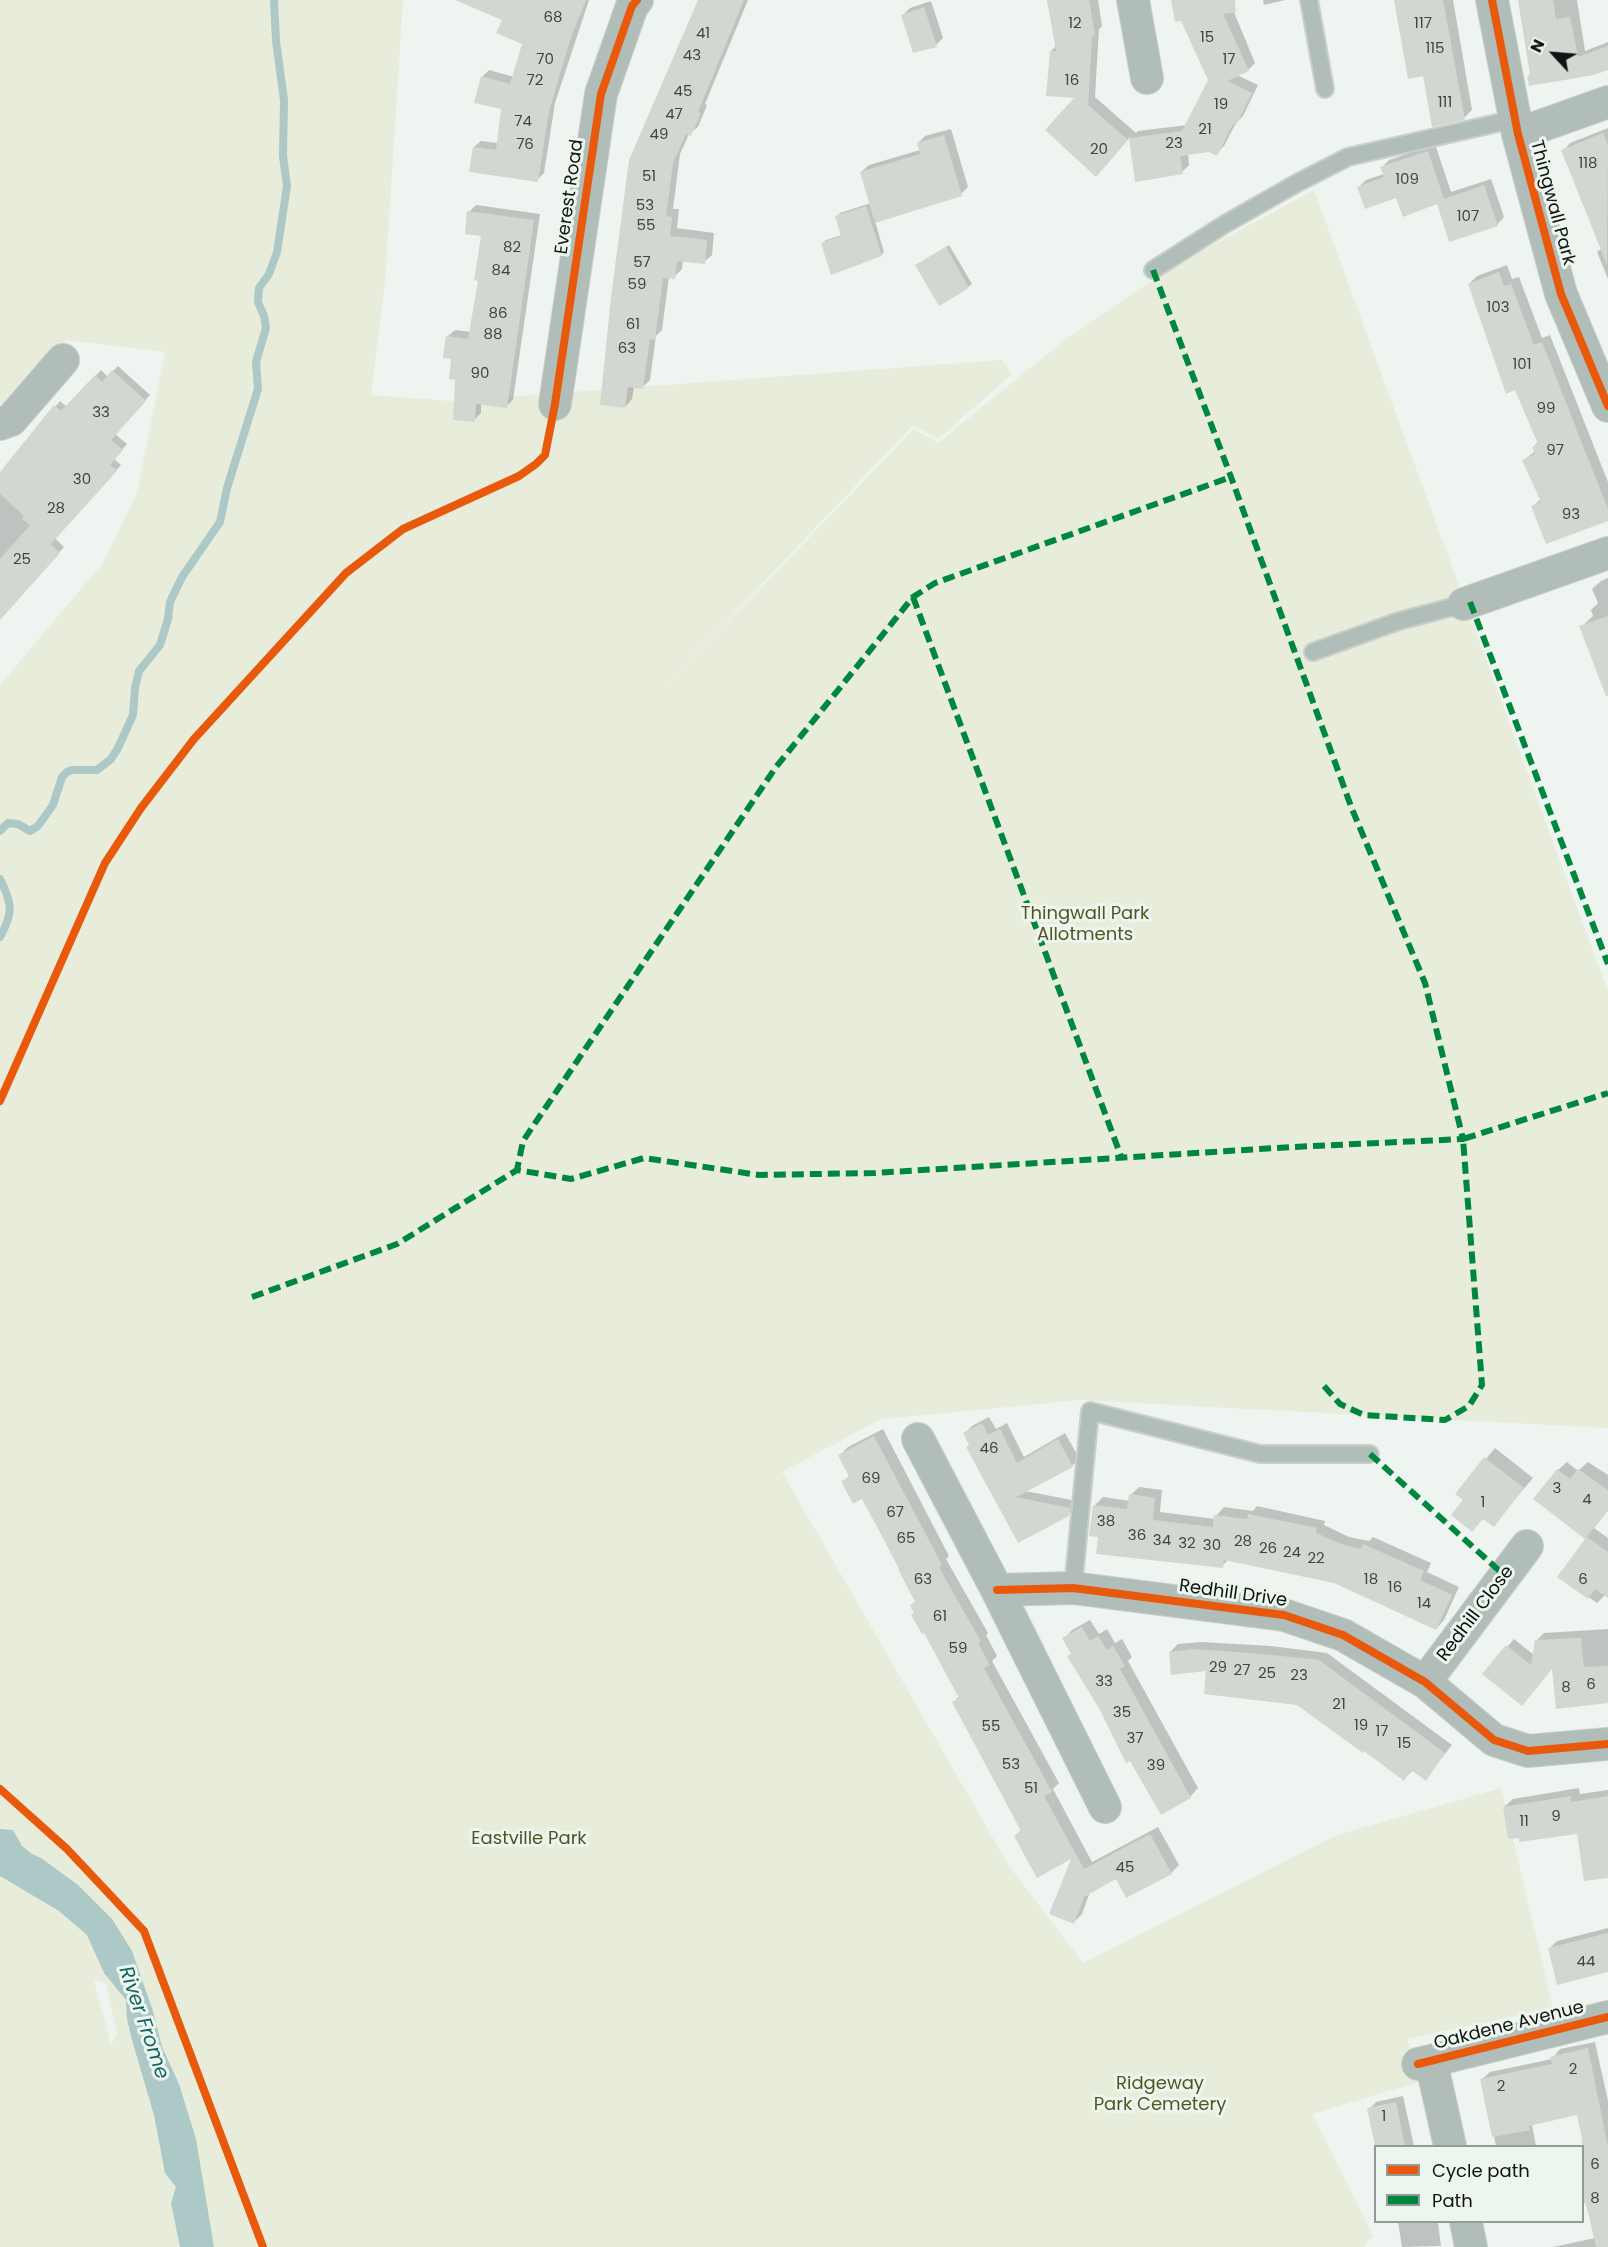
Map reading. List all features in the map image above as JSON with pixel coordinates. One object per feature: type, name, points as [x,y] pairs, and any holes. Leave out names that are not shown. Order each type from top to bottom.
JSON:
[{"type":"street","name":"Everest Road","points":[[555,404],[601,94],[636,0]]},
{"type":"street","points":[[1133,0],[1147,78]]},
{"type":"street","name":"Thingwall Park","points":[[1492,0],[1517,127],[1561,294],[1608,406]]},
{"type":"street","points":[[1517,127],[1608,102]]},
{"type":"street","points":[[0,424],[11,420],[63,360]]},
{"type":"street","points":[[1464,604],[1608,553]]},
{"type":"street","points":[[918,1439],[997,1590],[1105,1807]]},
{"type":"street","name":"Redhill Close","points":[[1425,1682],[1527,1546]]},
{"type":"street","name":"Redhill Drive","points":[[997,1590],[1073,1588],[1284,1615],[1343,1635],[1425,1682],[1494,1740],[1528,1751],[1608,1744]]},
{"type":"street","name":"Oakdene Avenue","points":[[1449,2145],[1425,2062],[1608,2017]]},
{"type":"street","points":[[1466,2223],[1471,2247]]},
{"type":"lane","points":[[1309,0],[1325,89]]},
{"type":"lane","points":[[1153,270],[1225,224],[1299,182],[1348,158],[1517,127]]},
{"type":"lane","points":[[1313,652],[1399,621],[1464,604]]},
{"type":"lane","points":[[1073,1588],[1090,1411],[1260,1454],[1370,1454]]},
{"type":"green space","points":[[0,0],[403,0],[385,282],[371,395],[450,401],[1002,360],[1012,374],[938,439],[913,425],[653,699],[914,429],[938,443],[1066,339],[1175,265],[1314,190],[1608,992],[1608,1428],[1080,1400],[881,1419],[782,1472],[1009,1866],[1083,1963],[1337,1835],[1501,1788],[1553,2008],[1407,2039],[1422,2081],[1312,2114],[1373,2236],[1365,2247],[0,2247],[0,685],[103,563],[137,493],[165,352],[66,340],[21,397],[11,403],[0,405]],"holes":[[[93,1978],[106,1984],[117,2034],[111,2044]]]},
{"type":"water","name":"River Frome","points":[[0,1829],[13,1830],[22,1846],[78,1885],[112,1919],[132,1951],[153,2011],[162,2047],[179,2084],[196,2139],[214,2247],[180,2247],[171,2203],[176,2187],[165,2173],[154,2115],[127,2019],[126,2000],[104,1973],[87,1935],[59,1911],[0,1876]]},
{"type":"building","points":[[455,0],[586,0],[571,37],[549,111],[538,182],[469,172],[473,147],[496,150],[501,109],[474,103],[481,76],[510,84],[522,44],[496,33],[502,20]]},
{"type":"building","points":[[698,0],[744,0],[698,112],[701,113],[691,136],[686,134],[673,163],[666,216],[672,217],[670,236],[707,240],[705,264],[677,261],[675,279],[663,278],[655,340],[650,339],[643,389],[628,387],[625,408],[600,405],[629,160]]},
{"type":"building","points":[[1047,0],[1089,0],[1095,35],[1092,36],[1088,105],[1128,140],[1096,177],[1045,130],[1074,98],[1046,96],[1050,51],[1056,51]]},
{"type":"building","points":[[1171,0],[1235,0],[1236,12],[1223,14],[1249,71],[1227,81],[1252,93],[1217,156],[1209,152],[1180,156],[1183,174],[1135,182],[1129,138],[1182,131],[1208,80],[1181,21],[1175,22]]},
{"type":"building","points":[[1394,0],[1443,0],[1465,120],[1432,127],[1423,76],[1408,79]]},
{"type":"building","points":[[1518,0],[1553,0],[1556,19],[1570,17],[1578,57],[1608,46],[1608,70],[1594,75],[1529,86],[1527,76],[1530,75]]},
{"type":"building","points":[[924,7],[937,47],[913,53],[901,15]]},
{"type":"building","points":[[1603,133],[1608,145],[1607,265],[1561,150]]},
{"type":"building","points":[[944,135],[962,196],[875,223],[860,172],[920,154],[917,143]]},
{"type":"building","points":[[1428,151],[1444,199],[1484,185],[1498,226],[1449,242],[1437,204],[1403,217],[1396,198],[1365,209],[1357,187],[1384,177],[1380,167]]},
{"type":"building","points":[[866,206],[882,256],[831,275],[821,243],[841,236],[835,216]]},
{"type":"building","points":[[467,211],[534,220],[507,408],[476,404],[475,422],[453,420],[455,380],[449,379],[451,359],[443,358],[446,336],[468,339],[478,281],[474,280],[481,236],[465,234]]},
{"type":"building","points":[[946,247],[969,288],[939,306],[915,265]]},
{"type":"building","points":[[1499,272],[1504,286],[1511,284],[1534,345],[1542,342],[1608,509],[1608,521],[1546,544],[1531,506],[1541,502],[1522,460],[1535,454],[1532,447],[1538,444],[1515,390],[1506,394],[1468,284]]},
{"type":"building","points":[[112,370],[146,401],[111,440],[123,450],[110,465],[117,471],[51,544],[60,553],[0,620],[0,559],[30,525],[22,519],[24,516],[0,494],[0,472],[54,405],[61,411],[95,375],[102,382]]},
{"type":"building","points":[[1608,616],[1608,696],[1606,696],[1579,626]]},
{"type":"building","points":[[982,1423],[988,1435],[1000,1429],[1017,1463],[1058,1439],[1073,1467],[1016,1497],[1070,1508],[1069,1516],[1018,1543],[966,1447],[969,1445],[963,1433]]},
{"type":"building","points":[[874,1436],[942,1565],[939,1567],[981,1642],[978,1643],[990,1665],[984,1668],[1052,1792],[1044,1796],[1084,1869],[1150,1834],[1172,1874],[1126,1898],[1116,1879],[1084,1897],[1074,1924],[1049,1914],[1071,1859],[1037,1878],[1014,1836],[1021,1831],[952,1702],[959,1698],[924,1633],[922,1634],[911,1615],[914,1613],[910,1605],[915,1602],[899,1568],[862,1499],[853,1504],[841,1481],[849,1477],[838,1455]]},
{"type":"building","points":[[1484,1457],[1524,1488],[1494,1527],[1483,1519],[1472,1532],[1451,1515],[1463,1500],[1455,1494]]},
{"type":"building","points":[[1557,1469],[1570,1479],[1578,1469],[1608,1490],[1608,1509],[1587,1537],[1608,1552],[1608,1598],[1595,1589],[1588,1599],[1557,1577],[1585,1539],[1533,1499]]},
{"type":"building","points":[[1129,1494],[1155,1498],[1153,1520],[1213,1527],[1214,1515],[1247,1519],[1248,1514],[1317,1528],[1316,1533],[1341,1544],[1361,1549],[1363,1544],[1424,1571],[1420,1580],[1452,1595],[1436,1630],[1334,1583],[1224,1560],[1223,1568],[1096,1554],[1098,1537],[1089,1536],[1093,1505],[1127,1509]]},
{"type":"building","points":[[1082,1627],[1090,1641],[1098,1636],[1107,1650],[1113,1646],[1125,1666],[1120,1669],[1191,1798],[1161,1815],[1130,1761],[1126,1763],[1100,1710],[1067,1656],[1071,1654],[1062,1638]]},
{"type":"building","points":[[1581,1638],[1584,1667],[1608,1666],[1608,1703],[1556,1709],[1552,1669],[1522,1706],[1482,1674],[1506,1645],[1531,1665],[1535,1640]]},
{"type":"building","points":[[1193,1649],[1319,1660],[1445,1753],[1426,1781],[1411,1770],[1404,1781],[1297,1705],[1204,1694],[1206,1671],[1171,1675],[1169,1652]]},
{"type":"building","points":[[1571,1796],[1571,1802],[1608,1796],[1608,1878],[1584,1881],[1577,1834],[1519,1842],[1519,1838],[1508,1839],[1503,1807]]},
{"type":"building","points":[[1608,1933],[1608,1972],[1557,1985],[1548,1948]]},
{"type":"building","points":[[1588,2048],[1608,2147],[1608,2247],[1596,2247],[1586,2203],[1584,2204],[1584,2145],[1582,2145],[1577,2115],[1529,2126],[1530,2130],[1492,2137],[1480,2079],[1552,2064],[1550,2057]]},
{"type":"building","points":[[1396,2102],[1405,2145],[1375,2145],[1367,2108]]},
{"type":"waterway","points":[[0,831],[8,823],[18,824],[30,831],[38,826],[53,805],[62,777],[67,772],[97,770],[111,759],[133,715],[139,671],[160,645],[168,619],[170,602],[182,577],[220,522],[227,488],[258,389],[256,362],[266,328],[258,302],[259,288],[269,274],[277,252],[287,186],[283,156],[284,100],[276,41],[274,0]]},
{"type":"waterway","points":[[0,879],[10,908],[8,921],[0,937]]},
{"type":"marked path","points":[[1153,270],[1231,477],[1352,809],[1425,983],[1463,1139],[1293,1147],[875,1173],[759,1175],[644,1158],[571,1179],[517,1170],[523,1141],[776,767],[913,597],[935,583],[1231,477]]},
{"type":"marked path","points":[[913,597],[1122,1159]]},
{"type":"marked path","points":[[1470,602],[1608,964]]},
{"type":"marked path","points":[[1324,1386],[1340,1404],[1364,1415],[1445,1420],[1469,1406],[1482,1385],[1463,1139],[1608,1093]]},
{"type":"marked path","points":[[252,1297],[397,1244],[517,1170]]},
{"type":"marked path","points":[[1370,1454],[1504,1575]]},
{"type":"cycle path","points":[[0,1101],[105,863],[141,808],[194,739],[346,573],[403,529],[519,476],[545,455],[555,404],[601,94],[632,6],[637,0]]},
{"type":"cycle path","points":[[1492,0],[1518,134],[1561,294],[1608,406]]},
{"type":"cycle path","points":[[997,1590],[1073,1588],[1284,1615],[1343,1635],[1425,1682],[1494,1740],[1528,1751],[1608,1744]]},
{"type":"cycle path","points":[[0,1789],[67,1849],[144,1931],[263,2247]]},
{"type":"cycle path","points":[[1418,2064],[1608,2017]]},
{"type":"park label","name":"Thingwall Park Allotments","points":[[1085,924]]},
{"type":"park label","name":"Eastville Park","points":[[529,1839]]},
{"type":"park label","name":"Ridgeway Park Cemetery","points":[[1160,2094]]}]
